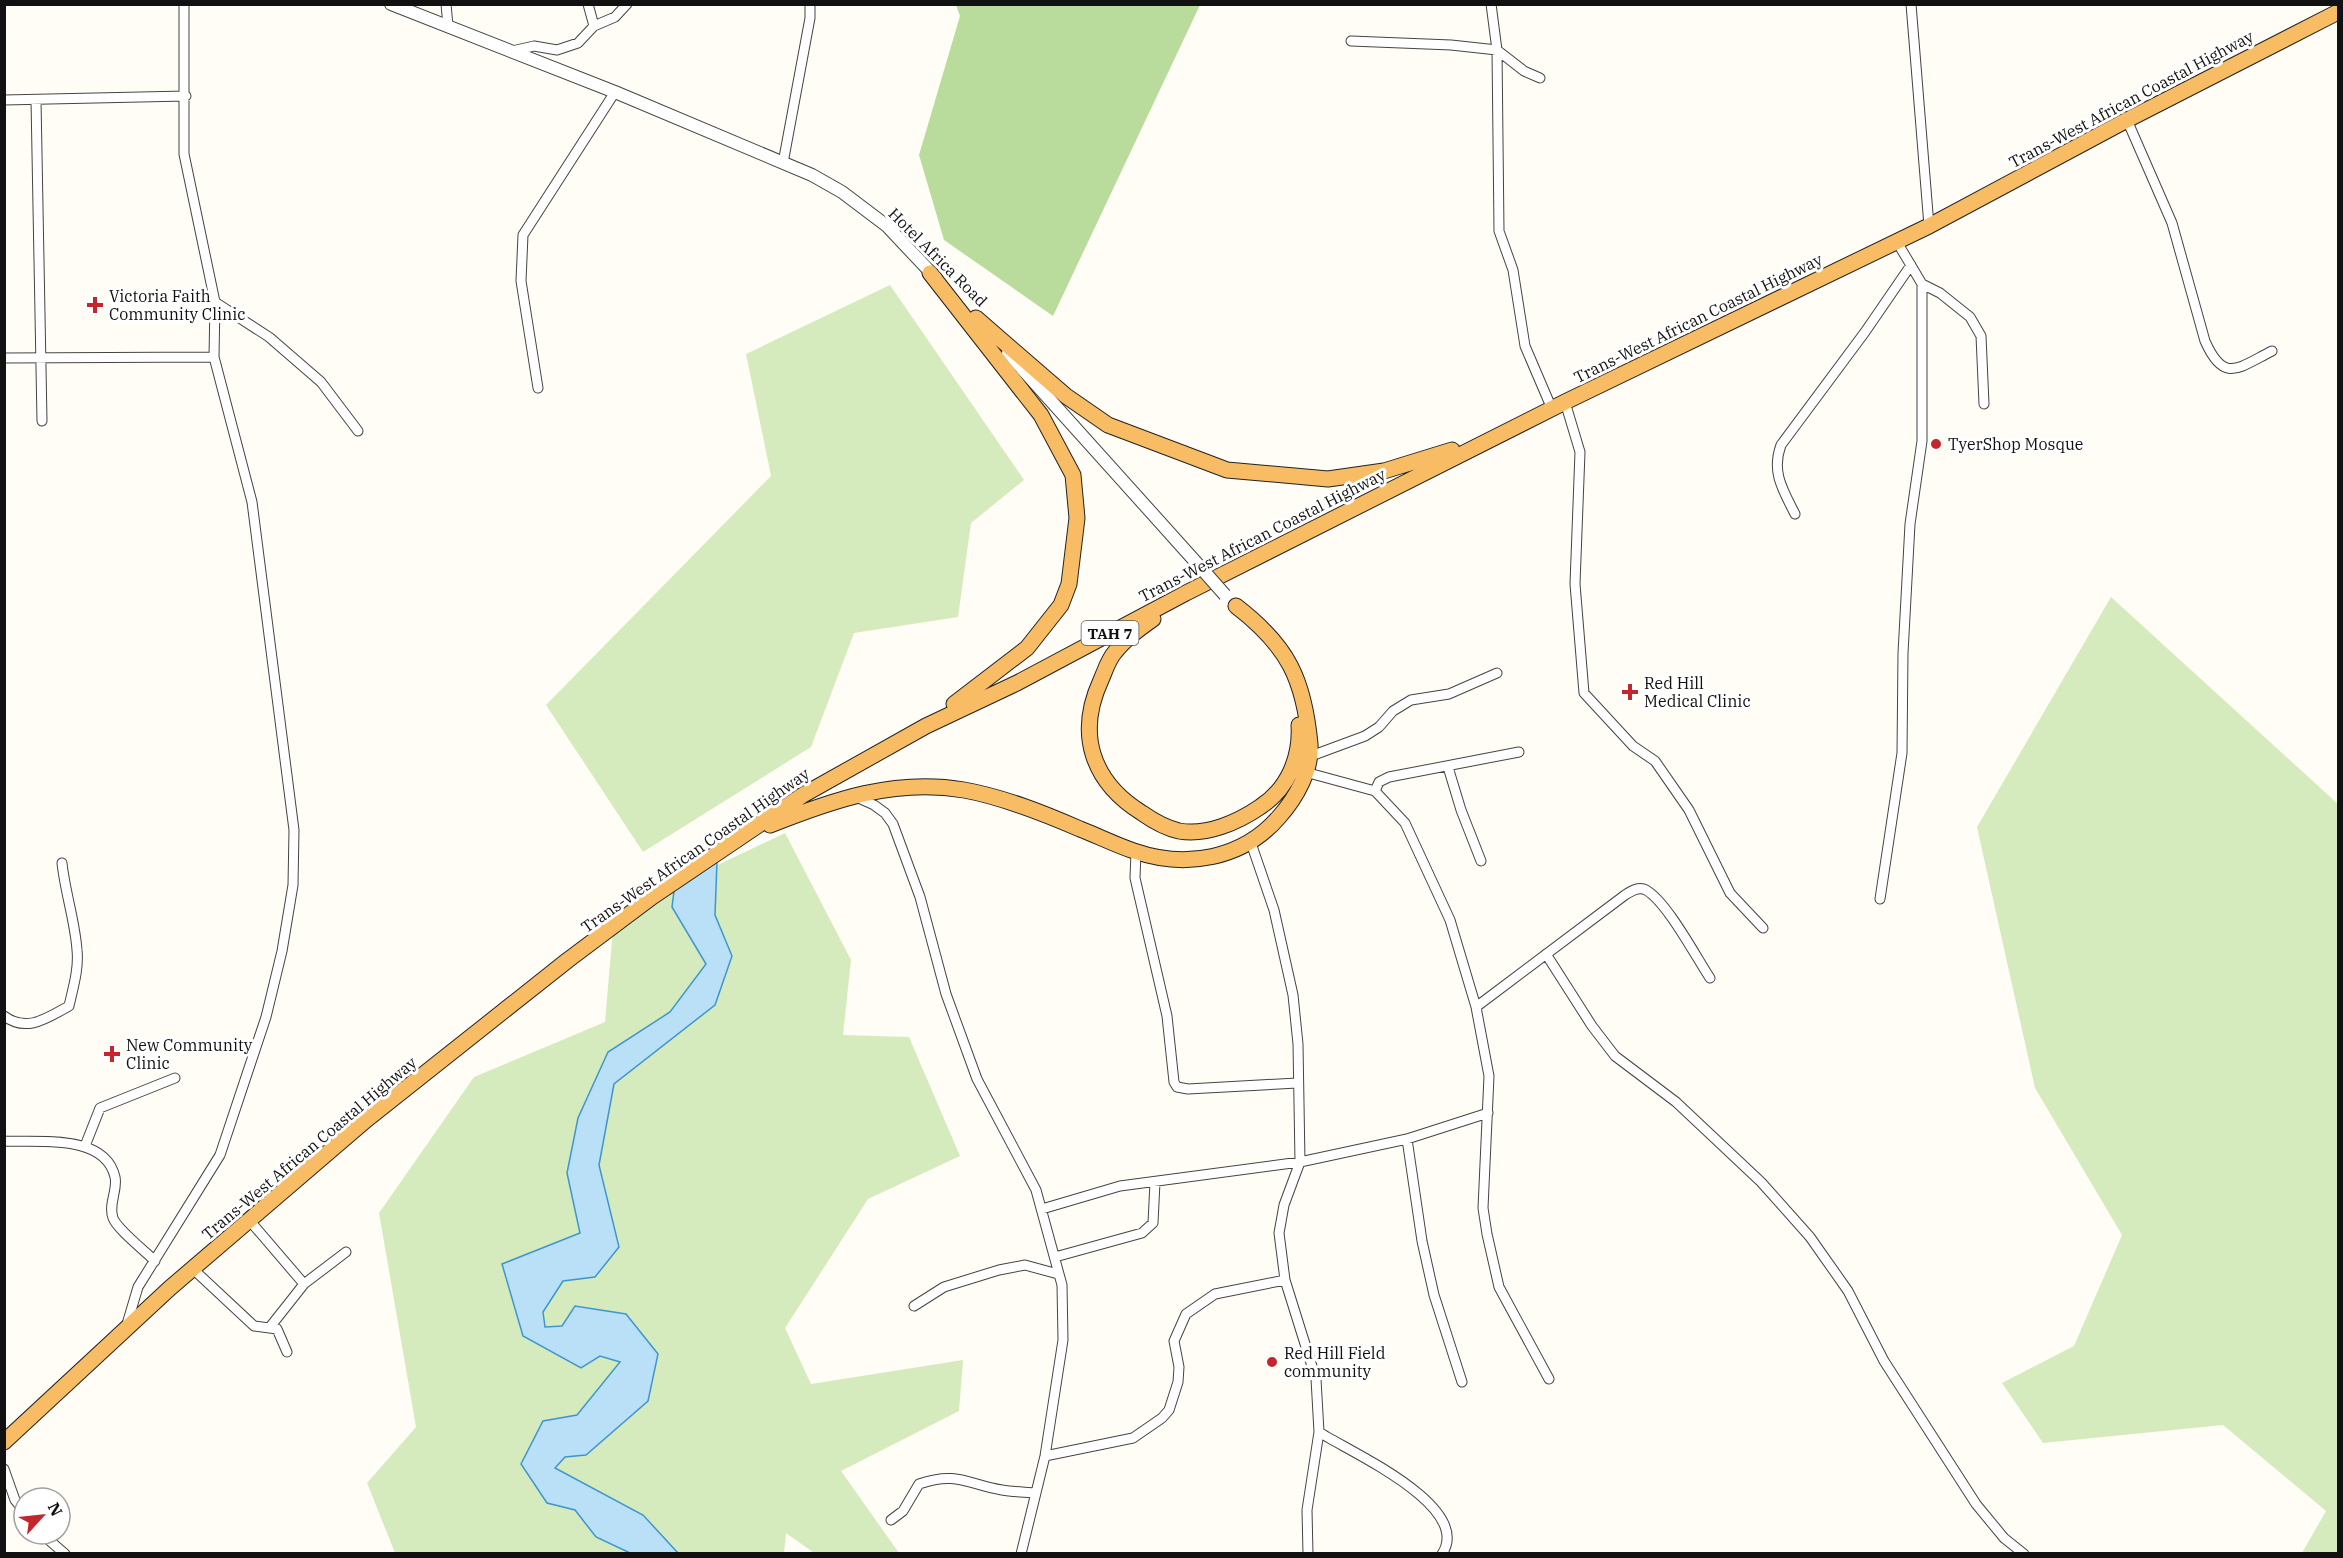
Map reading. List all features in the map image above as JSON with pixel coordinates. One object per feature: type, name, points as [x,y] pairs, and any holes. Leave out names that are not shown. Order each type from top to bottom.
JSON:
[{"type":"highway","name":"Trans-West African Coastal Highway","points":[[4,1442],[193,1269],[366,1120],[568,960],[803,795],[926,726],[1017,682],[1186,593],[1558,406],[1929,226],[2127,120],[2338,12]]},
{"type":"highway","points":[[926,726],[1027,648],[1061,605],[1069,584],[1077,518],[1073,475],[1041,415],[930,273]]},
{"type":"highway","points":[[976,318],[1066,396],[1108,425],[1227,470],[1328,478],[1384,471],[1443,454],[1536,418]]},
{"type":"highway","points":[[1186,593],[1129,637],[1113,653],[1092,698],[1087,724],[1092,751],[1101,776],[1125,803],[1179,831],[1211,829],[1242,819],[1272,799],[1294,768],[1300,741],[1299,711],[1292,685],[1259,630],[1231,601]]},
{"type":"highway","points":[[742,836],[829,801],[898,787],[963,790],[1030,809],[1136,852],[1186,861],[1219,856],[1251,843],[1291,804],[1311,756],[1306,705],[1298,678],[1262,626],[1231,601]]},
{"type":"street","points":[[126,1329],[138,1287],[189,1208],[223,1145],[266,1017],[282,951],[293,885],[294,830],[252,502],[214,357],[215,302],[184,154],[186,96],[184,4]]},
{"type":"street","name":"Hotel Africa Road","points":[[392,4],[615,92],[812,175],[842,192],[887,226],[976,318],[1231,601]]},
{"type":"street","points":[[446,4],[448,26]]},
{"type":"street","points":[[588,4],[594,26]]},
{"type":"street","points":[[512,51],[534,45],[557,50],[578,43],[594,26],[615,17],[627,4]]},
{"type":"street","points":[[783,163],[810,18],[810,4]]},
{"type":"street","points":[[1491,4],[1497,50],[1499,231],[1513,270],[1525,346],[1580,452],[1575,584],[1584,693],[1633,746],[1655,761],[1689,810],[1730,893],[1763,928]]},
{"type":"street","points":[[1911,4],[1929,226]]},
{"type":"street","points":[[1351,41],[1451,45],[1497,50],[1524,71],[1540,78]]},
{"type":"street","points":[[538,388],[521,281],[523,235],[615,92]]},
{"type":"street","points":[[4,100],[186,96]]},
{"type":"street","points":[[36,99],[42,421]]},
{"type":"street","points":[[2127,120],[2172,223],[2205,341],[2213,359],[2220,367],[2230,369],[2272,351]]},
{"type":"street","points":[[1880,899],[1902,753],[1903,653],[1909,536],[1922,441],[1922,284],[1897,242]]},
{"type":"street","points":[[1795,514],[1776,476],[1776,457],[1781,445],[1865,332],[1911,265]]},
{"type":"street","points":[[1922,284],[1940,293],[1970,317],[1981,336],[1984,404]]},
{"type":"street","points":[[215,302],[269,337],[321,382],[358,431]]},
{"type":"street","points":[[4,358],[214,357]]},
{"type":"street","points":[[1311,756],[1365,736],[1379,728],[1393,711],[1411,700],[1449,694],[1497,673]]},
{"type":"street","points":[[1375,791],[1379,782],[1389,777],[1519,752]]},
{"type":"street","points":[[1448,767],[1461,810],[1482,861]]},
{"type":"street","points":[[1305,772],[1375,791],[1405,823],[1450,920],[1476,1007],[1489,1076],[1483,1208],[1486,1234],[1499,1287],[1549,1379]]},
{"type":"street","points":[[852,795],[874,805],[893,824],[920,897],[945,994],[977,1079],[1036,1190],[1062,1285],[1063,1340],[1045,1456],[1021,1554]]},
{"type":"street","points":[[1251,843],[1274,910],[1293,995],[1298,1044],[1300,1162],[1284,1205],[1279,1233],[1285,1280],[1316,1379],[1319,1432],[1307,1510],[1308,1554]]},
{"type":"street","points":[[1136,852],[1135,878],[1167,1016],[1174,1082],[1178,1087],[1188,1089],[1297,1083]]},
{"type":"street","points":[[4,1016],[15,1024],[38,1023],[69,1006],[76,978],[78,951],[64,886],[62,862]]},
{"type":"street","points":[[1476,1007],[1624,895],[1640,889],[1646,890],[1666,911],[1710,978]]},
{"type":"street","points":[[1546,954],[1592,1026],[1615,1056],[1649,1079],[1684,1110],[1761,1182],[1810,1237],[1848,1291],[1884,1361],[1976,1504],[2004,1538],[2024,1554]]},
{"type":"street","points":[[85,1146],[100,1108],[174,1078]]},
{"type":"street","points":[[1042,1209],[1120,1186],[1300,1162],[1407,1139],[1488,1113]]},
{"type":"street","points":[[1407,1139],[1422,1241],[1434,1295],[1462,1382]]},
{"type":"street","points":[[4,1141],[85,1146],[104,1155],[113,1168],[116,1181],[111,1208],[113,1220],[155,1261]]},
{"type":"street","points":[[1055,1257],[1142,1233],[1153,1223],[1155,1182]]},
{"type":"street","points":[[250,1221],[304,1284]]},
{"type":"street","points":[[270,1327],[304,1284],[346,1252]]},
{"type":"street","points":[[915,1306],[944,1287],[999,1270],[1025,1265],[1058,1274]]},
{"type":"street","points":[[193,1269],[254,1326],[277,1329],[287,1352]]},
{"type":"street","points":[[1045,1456],[1133,1438],[1162,1418],[1169,1410],[1178,1382],[1179,1367],[1174,1341],[1186,1314],[1215,1294],[1285,1280]]},
{"type":"street","points":[[1319,1432],[1375,1461],[1416,1490],[1446,1527],[1448,1540],[1442,1554]]},
{"type":"street","points":[[4,1469],[12,1492]]},
{"type":"street","points":[[891,1520],[903,1511],[919,1484],[934,1479],[966,1479],[1001,1490],[1035,1493]]},
{"type":"green space","points":[[956,5],[1200,5],[1053,316],[944,240],[919,155],[960,16]]},
{"type":"green space","points":[[890,285],[1024,480],[971,523],[958,617],[854,633],[811,747],[643,852],[546,705],[771,476],[746,354]]},
{"type":"green space","points":[[2111,597],[2338,804],[2338,1553],[2302,1553],[2326,1511],[2223,1425],[2043,1443],[2002,1383],[2074,1346],[2122,1235],[2035,1088],[1977,827]]},
{"type":"green space","points":[[785,833],[851,960],[843,1035],[909,1037],[960,1156],[868,1199],[785,1328],[811,1384],[963,1360],[959,1411],[841,1471],[899,1553],[814,1553],[786,1533],[784,1553],[395,1553],[367,1483],[416,1427],[379,1213],[474,1077],[605,1022],[613,929],[665,890]]},
{"type":"water","points":[[717,862],[715,915],[732,956],[715,1005],[614,1084],[599,1165],[619,1247],[595,1277],[563,1281],[543,1312],[545,1327],[562,1326],[575,1306],[626,1314],[658,1354],[648,1401],[586,1455],[565,1457],[555,1468],[643,1515],[678,1553],[630,1553],[596,1537],[575,1510],[547,1503],[521,1464],[543,1421],[577,1415],[620,1362],[600,1356],[581,1368],[523,1336],[502,1264],[580,1233],[567,1173],[578,1118],[608,1052],[670,1012],[706,964],[672,907],[675,883]]},
{"type":"place","name":"Victoria Faith Community Clinic","points":[[95,305]]},
{"type":"place","name":"TyerShop Mosque","points":[[1936,444]]},
{"type":"place","name":"Red Hill Medical Clinic","points":[[1630,692]]},
{"type":"place","name":"New Community Clinic","points":[[112,1054]]},
{"type":"place","name":"Red Hill Field community","points":[[1272,1362]]}]
